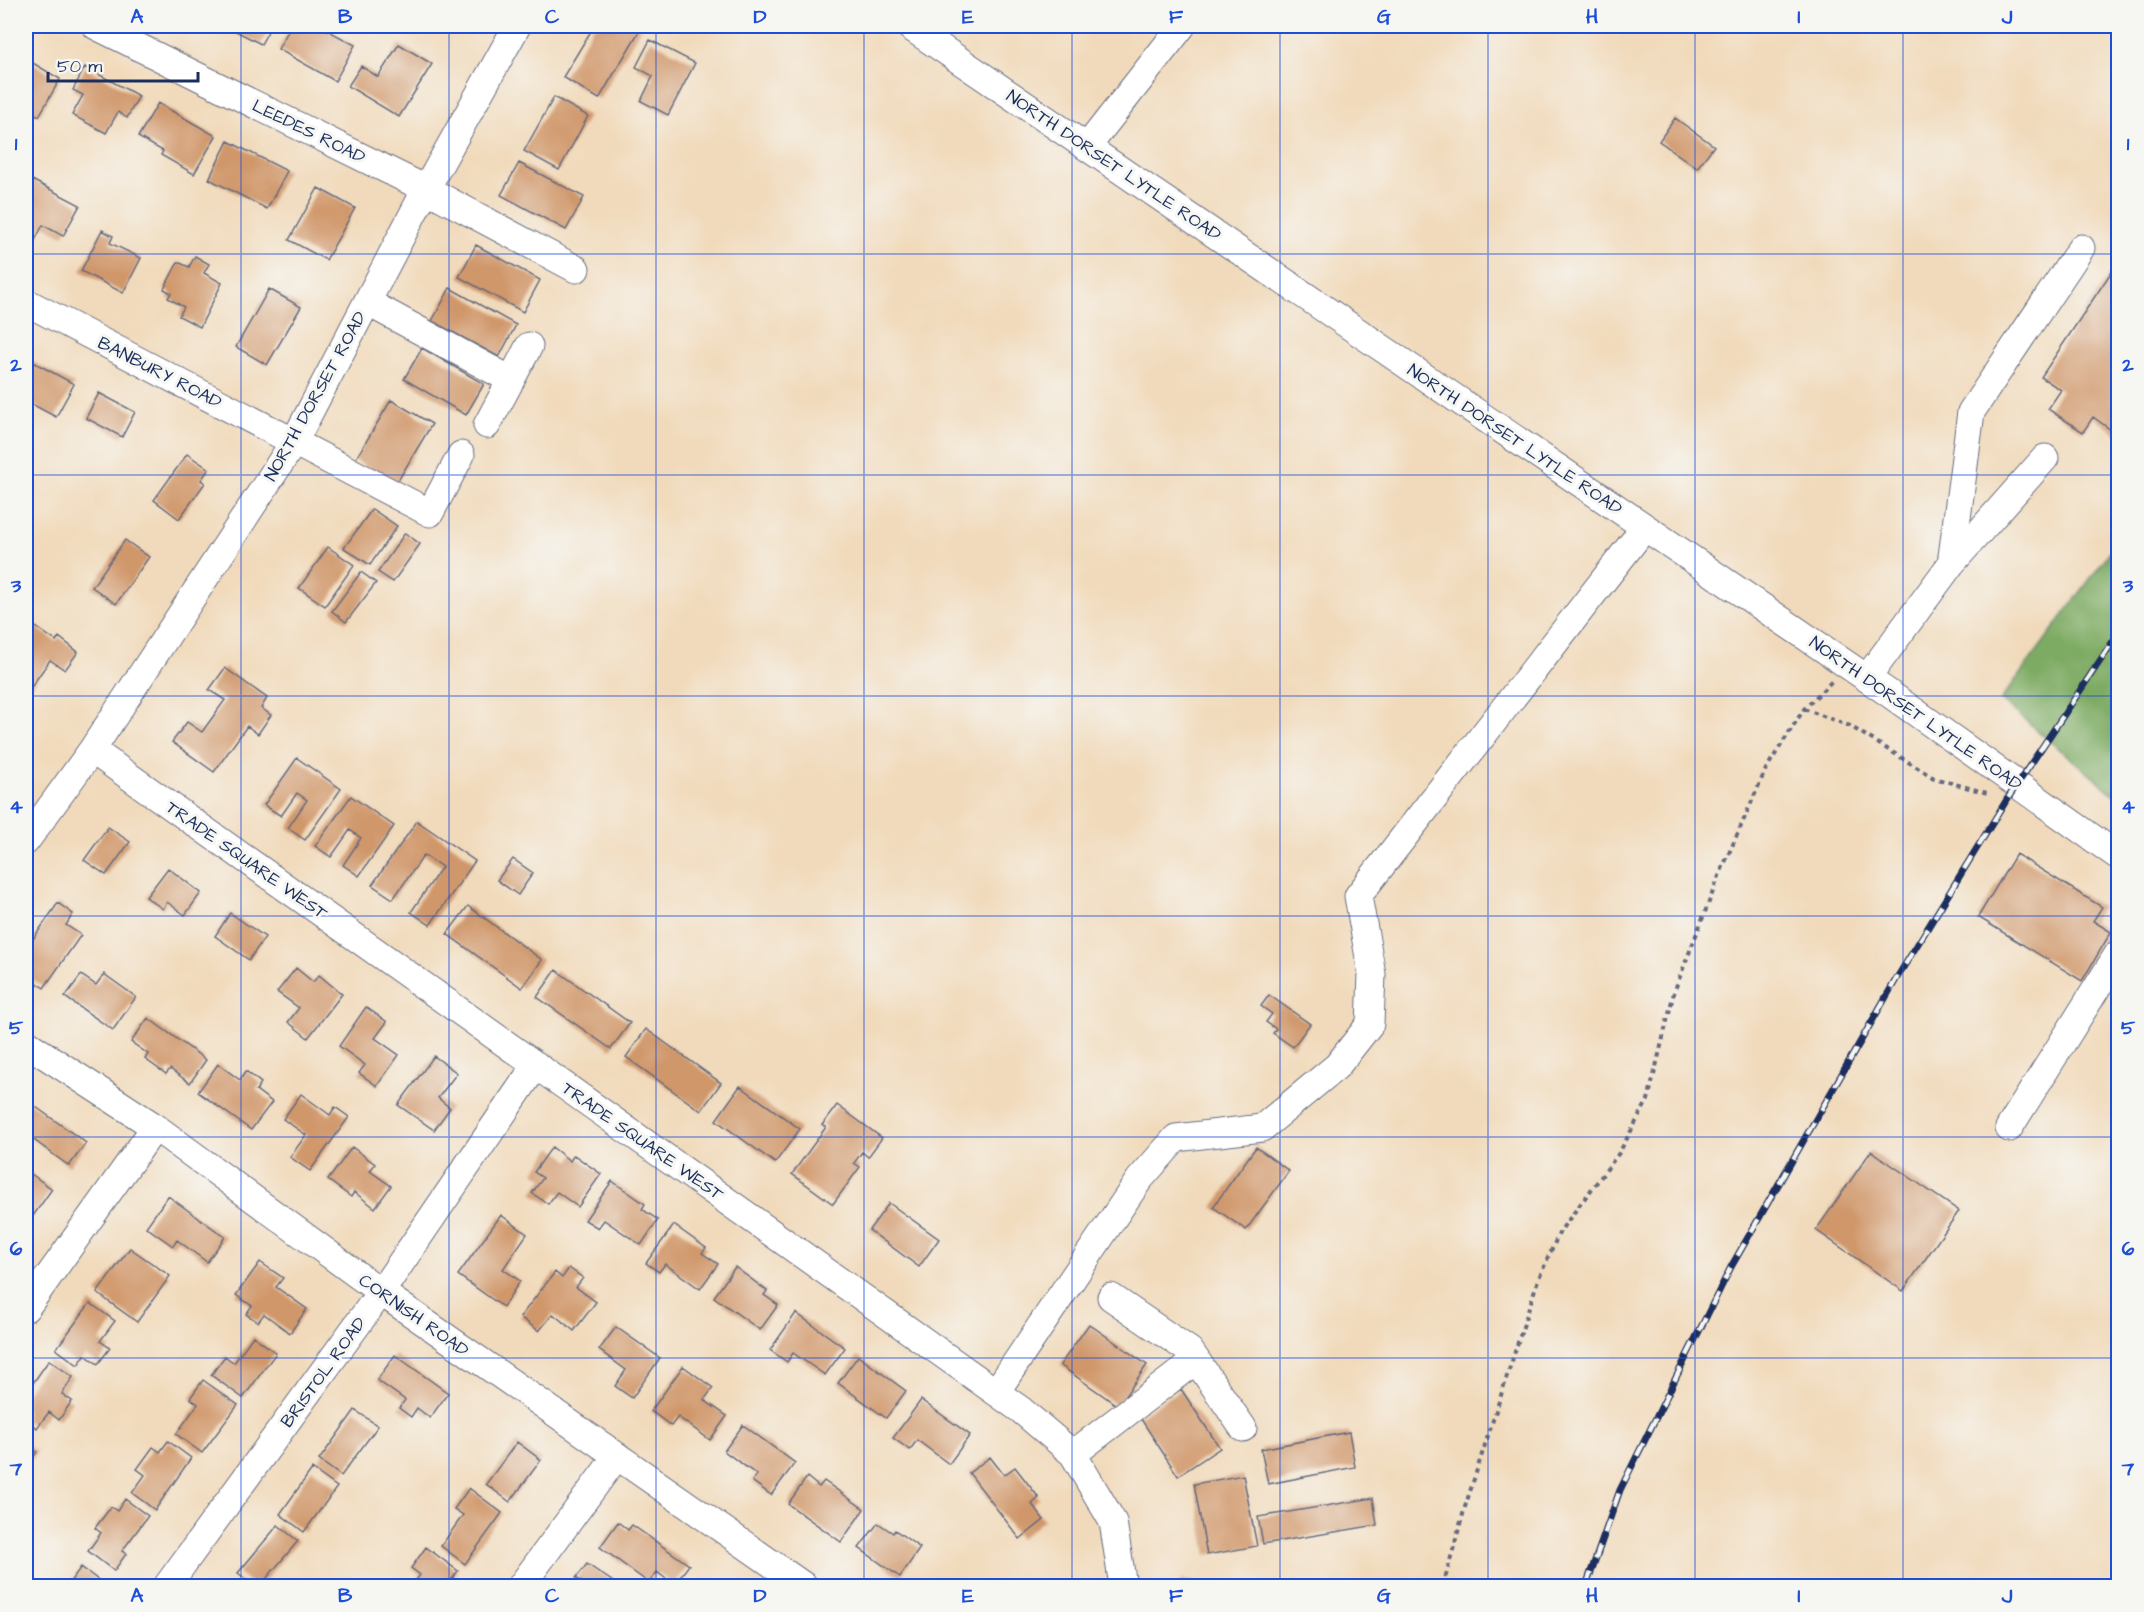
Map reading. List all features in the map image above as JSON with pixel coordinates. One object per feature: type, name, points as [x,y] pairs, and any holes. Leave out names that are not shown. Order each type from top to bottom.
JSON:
[{"type":"street","name":"LEEDES ROAD","points":[[96,26],[426,189],[576,269]]},
{"type":"street","name":"NORTH DORSET ROAD","points":[[26,841],[92,750],[294,442],[426,189],[517,26]]},
{"type":"street","name":"NORTH DORSET LYTLE ROAD","points":[[909,26],[1858,672],[2118,856]]},
{"type":"street","points":[[1087,147],[1182,26]]},
{"type":"street","points":[[1951,564],[1971,412],[2081,248]]},
{"type":"street","name":"BANBURY ROAD","points":[[26,302],[430,513],[460,454]]},
{"type":"street","points":[[367,302],[511,380]]},
{"type":"street","points":[[487,425],[529,346]]},
{"type":"street","points":[[1858,672],[2045,458]]},
{"type":"street","points":[[996,1392],[1139,1180],[1176,1138],[1262,1128],[1336,1066],[1370,1024],[1372,974],[1358,896],[1646,527]]},
{"type":"street","name":"TRADE SQUARE WEST","points":[[92,750],[996,1392],[1073,1454],[1113,1522],[1123,1587]]},
{"type":"street","points":[[2009,1128],[2118,954]]},
{"type":"street","name":"CORNISH ROAD","points":[[26,1043],[155,1127],[381,1292],[804,1587]]},
{"type":"street","name":"BRISTOL ROAD","points":[[167,1587],[381,1292],[536,1065]]},
{"type":"street","points":[[26,1308],[155,1127]]},
{"type":"street","points":[[1111,1297],[1190,1351],[1243,1428]]},
{"type":"street","points":[[1073,1454],[1196,1360]]},
{"type":"street","points":[[521,1587],[616,1457]]},
{"type":"path","points":[[1443,1587],[1465,1507],[1538,1280],[1560,1232],[1619,1154],[1648,1100],[1674,992],[1715,887],[1766,769],[1804,709],[1858,672]]},
{"type":"path","points":[[1804,709],[1850,726],[1934,778],[1971,787],[1997,797]]},
{"type":"green space","points":[[2118,541],[2118,798],[2001,700]]},
{"type":"building","points":[[226,26],[271,26],[261,44]]},
{"type":"building","points":[[291,26],[320,26],[355,45],[335,81],[278,49]]},
{"type":"building","points":[[594,26],[641,28],[599,99],[563,77]]},
{"type":"building","points":[[650,40],[695,63],[668,115],[641,101],[653,76],[636,67]]},
{"type":"building","points":[[399,44],[432,64],[399,117],[348,86],[361,66],[378,77]]},
{"type":"building","points":[[26,59],[60,79],[39,116],[26,109]]},
{"type":"building","points":[[85,67],[139,96],[127,118],[118,112],[106,133],[72,115],[83,95],[73,90]]},
{"type":"building","points":[[554,97],[588,116],[559,170],[524,151]]},
{"type":"building","points":[[158,103],[216,136],[194,174],[161,155],[163,151],[138,137]]},
{"type":"building","points":[[1675,118],[1714,146],[1697,168],[1659,141]]},
{"type":"building","points":[[228,141],[287,171],[267,209],[209,179]]},
{"type":"building","points":[[519,163],[584,197],[566,230],[501,195]]},
{"type":"building","points":[[32,180],[80,205],[63,236],[43,225],[32,246],[26,242],[26,193]]},
{"type":"building","points":[[318,188],[355,208],[326,260],[289,240]]},
{"type":"building","points":[[102,230],[113,236],[110,243],[141,258],[123,293],[81,271]]},
{"type":"building","points":[[476,245],[540,280],[523,312],[459,277]]},
{"type":"building","points":[[195,256],[209,264],[204,273],[222,283],[200,327],[179,316],[184,307],[168,298],[171,293],[164,289],[178,262],[189,267]]},
{"type":"building","points":[[2118,262],[2118,435],[2093,417],[2083,432],[2048,409],[2061,390],[2041,377]]},
{"type":"building","points":[[450,288],[516,325],[499,357],[432,321]]},
{"type":"building","points":[[269,289],[301,307],[267,365],[236,347]]},
{"type":"building","points":[[422,348],[484,384],[466,415],[404,379]]},
{"type":"building","points":[[26,358],[74,384],[56,417],[26,401]]},
{"type":"building","points":[[99,393],[135,412],[122,437],[86,418]]},
{"type":"building","points":[[391,400],[432,424],[396,484],[355,460]]},
{"type":"building","points":[[187,454],[209,469],[201,480],[205,483],[179,519],[154,500]]},
{"type":"building","points":[[372,509],[397,526],[370,565],[344,548]]},
{"type":"building","points":[[405,533],[420,544],[393,582],[378,572]]},
{"type":"building","points":[[125,540],[149,557],[116,604],[92,587]]},
{"type":"building","points":[[328,547],[354,565],[325,606],[299,588]]},
{"type":"building","points":[[361,572],[376,583],[346,622],[332,611]]},
{"type":"building","points":[[36,627],[56,641],[59,637],[78,652],[65,670],[50,660],[29,690],[26,687],[26,641]]},
{"type":"building","points":[[225,668],[267,698],[261,708],[271,715],[258,734],[247,726],[214,772],[172,742],[187,722],[202,732],[225,700],[209,690]]},
{"type":"building","points":[[297,758],[341,789],[305,840],[288,828],[307,800],[297,793],[281,816],[264,805]]},
{"type":"building","points":[[351,796],[394,826],[359,876],[343,865],[361,838],[350,830],[331,857],[315,846]]},
{"type":"building","points":[[417,821],[475,861],[430,925],[411,912],[442,867],[424,855],[393,899],[372,885]]},
{"type":"building","points":[[108,827],[130,842],[106,875],[84,860]]},
{"type":"building","points":[[2016,854],[2102,907],[2093,921],[2111,932],[2082,981],[1978,917]]},
{"type":"building","points":[[513,859],[533,873],[518,895],[497,880]]},
{"type":"building","points":[[168,868],[201,893],[185,915],[167,902],[163,909],[146,897]]},
{"type":"building","points":[[58,903],[73,914],[66,925],[81,935],[44,988],[26,975],[26,949]]},
{"type":"building","points":[[468,906],[542,960],[522,988],[447,934]]},
{"type":"building","points":[[230,913],[265,937],[249,960],[215,936]]},
{"type":"building","points":[[296,968],[313,982],[319,975],[342,994],[308,1038],[288,1022],[299,1008],[277,992]]},
{"type":"building","points":[[556,970],[630,1023],[611,1049],[537,997]]},
{"type":"building","points":[[104,974],[136,997],[113,1030],[65,997],[81,975],[96,985]]},
{"type":"building","points":[[1269,995],[1310,1024],[1293,1047],[1273,1033],[1276,1029],[1266,1022],[1272,1014],[1261,1006]]},
{"type":"building","points":[[366,1007],[387,1022],[375,1038],[399,1055],[377,1086],[359,1073],[365,1065],[339,1046]]},
{"type":"building","points":[[148,1018],[206,1060],[190,1083],[170,1069],[166,1074],[145,1059],[148,1054],[131,1042]]},
{"type":"building","points":[[646,1029],[721,1083],[701,1111],[626,1057]]},
{"type":"building","points":[[434,1056],[457,1073],[438,1098],[450,1108],[434,1130],[398,1105]]},
{"type":"building","points":[[218,1064],[240,1080],[246,1071],[261,1083],[256,1090],[272,1102],[251,1130],[198,1092]]},
{"type":"building","points":[[740,1086],[800,1129],[775,1163],[716,1120]]},
{"type":"building","points":[[301,1094],[330,1115],[335,1107],[349,1117],[310,1171],[290,1157],[306,1135],[283,1119]]},
{"type":"building","points":[[29,1102],[86,1143],[69,1166],[26,1134],[26,1107]]},
{"type":"building","points":[[837,1105],[882,1138],[868,1157],[862,1152],[854,1163],[860,1167],[833,1204],[792,1174],[826,1127],[822,1125]]},
{"type":"building","points":[[352,1147],[375,1164],[370,1171],[391,1186],[375,1208],[354,1192],[351,1197],[328,1180]]},
{"type":"building","points":[[552,1147],[570,1161],[574,1155],[601,1174],[578,1207],[557,1192],[548,1204],[532,1193],[543,1178],[534,1172]]},
{"type":"building","points":[[1256,1147],[1289,1171],[1246,1230],[1213,1207]]},
{"type":"building","points":[[1871,1151],[1959,1211],[1903,1291],[1816,1230]]},
{"type":"building","points":[[27,1171],[52,1189],[26,1226],[26,1174]]},
{"type":"building","points":[[612,1181],[645,1204],[642,1209],[658,1220],[641,1245],[604,1220],[598,1228],[585,1220]]},
{"type":"building","points":[[168,1196],[225,1237],[207,1262],[177,1240],[173,1246],[146,1227]]},
{"type":"building","points":[[889,1203],[939,1239],[919,1267],[869,1230]]},
{"type":"building","points":[[501,1215],[527,1234],[503,1269],[520,1281],[503,1307],[458,1275]]},
{"type":"building","points":[[674,1225],[706,1248],[702,1253],[718,1264],[700,1289],[665,1264],[659,1272],[646,1263]]},
{"type":"building","points":[[130,1248],[170,1276],[137,1322],[97,1293]]},
{"type":"building","points":[[260,1262],[283,1278],[276,1287],[307,1309],[290,1333],[264,1314],[258,1322],[246,1314],[252,1306],[236,1295]]},
{"type":"building","points":[[735,1267],[767,1291],[764,1295],[778,1305],[760,1330],[714,1297]]},
{"type":"building","points":[[569,1268],[583,1278],[576,1287],[596,1302],[574,1331],[553,1314],[539,1331],[520,1317],[555,1272],[562,1278]]},
{"type":"building","points":[[90,1303],[115,1321],[100,1341],[110,1348],[98,1364],[85,1355],[78,1365],[56,1349]]},
{"type":"building","points":[[796,1313],[845,1348],[825,1375],[793,1353],[787,1362],[770,1350]]},
{"type":"building","points":[[1089,1324],[1147,1365],[1118,1406],[1060,1365]]},
{"type":"building","points":[[616,1327],[660,1358],[632,1398],[615,1386],[626,1370],[599,1350]]},
{"type":"building","points":[[253,1336],[276,1353],[243,1398],[211,1375],[225,1356],[234,1363]]},
{"type":"building","points":[[395,1355],[448,1393],[430,1418],[417,1408],[411,1417],[399,1408],[405,1400],[377,1380]]},
{"type":"building","points":[[858,1356],[906,1391],[886,1418],[838,1383]]},
{"type":"building","points":[[49,1360],[73,1377],[62,1394],[72,1401],[59,1420],[49,1412],[37,1428],[26,1420],[26,1393]]},
{"type":"building","points":[[683,1366],[713,1388],[704,1400],[727,1416],[710,1440],[678,1417],[671,1426],[651,1411]]},
{"type":"building","points":[[203,1380],[238,1405],[202,1453],[176,1434],[198,1404],[190,1398]]},
{"type":"building","points":[[1181,1389],[1220,1448],[1178,1476],[1139,1416]]},
{"type":"building","points":[[921,1400],[970,1435],[949,1464],[917,1440],[910,1450],[893,1438]]},
{"type":"building","points":[[355,1410],[378,1426],[341,1476],[319,1460]]},
{"type":"building","points":[[743,1425],[795,1463],[771,1495],[752,1481],[757,1475],[724,1451]]},
{"type":"building","points":[[1349,1432],[1355,1467],[1268,1484],[1261,1449]]},
{"type":"building","points":[[168,1441],[191,1458],[155,1510],[132,1493],[145,1475],[137,1469],[153,1447],[160,1452]]},
{"type":"building","points":[[517,1442],[541,1460],[510,1502],[486,1484]]},
{"type":"building","points":[[26,1444],[37,1452],[26,1467]]},
{"type":"building","points":[[990,1457],[1004,1475],[1015,1467],[1039,1498],[1032,1504],[1044,1520],[1020,1539],[969,1473]]},
{"type":"building","points":[[312,1469],[337,1487],[304,1532],[280,1514]]},
{"type":"building","points":[[1243,1475],[1257,1546],[1207,1555],[1194,1484]]},
{"type":"building","points":[[807,1477],[819,1487],[824,1481],[864,1509],[841,1542],[788,1504]]},
{"type":"building","points":[[469,1488],[502,1513],[465,1564],[441,1546],[463,1515],[454,1509]]},
{"type":"building","points":[[1373,1498],[1377,1525],[1263,1544],[1258,1517]]},
{"type":"building","points":[[125,1499],[148,1516],[122,1551],[126,1554],[114,1571],[88,1551],[101,1533],[95,1528],[111,1507],[117,1511]]},
{"type":"building","points":[[618,1522],[628,1530],[632,1525],[689,1565],[674,1585],[657,1572],[649,1583],[600,1547]]},
{"type":"building","points":[[878,1523],[893,1533],[895,1530],[920,1548],[900,1577],[859,1548]]},
{"type":"building","points":[[278,1525],[298,1541],[260,1586],[255,1586],[238,1573]]},
{"type":"building","points":[[426,1547],[458,1571],[447,1586],[412,1586],[420,1575],[411,1568]]},
{"type":"building","points":[[587,1564],[619,1586],[579,1586],[582,1582],[576,1578]]},
{"type":"building","points":[[81,1567],[102,1583],[100,1586],[67,1586]]},
{"type":"building","points":[[1181,1580],[1214,1585],[1214,1586],[1180,1586]]},
{"type":"railway","points":[[1586,1586],[1620,1490],[1731,1267],[1898,976],[2006,801],[2118,634]]}]
